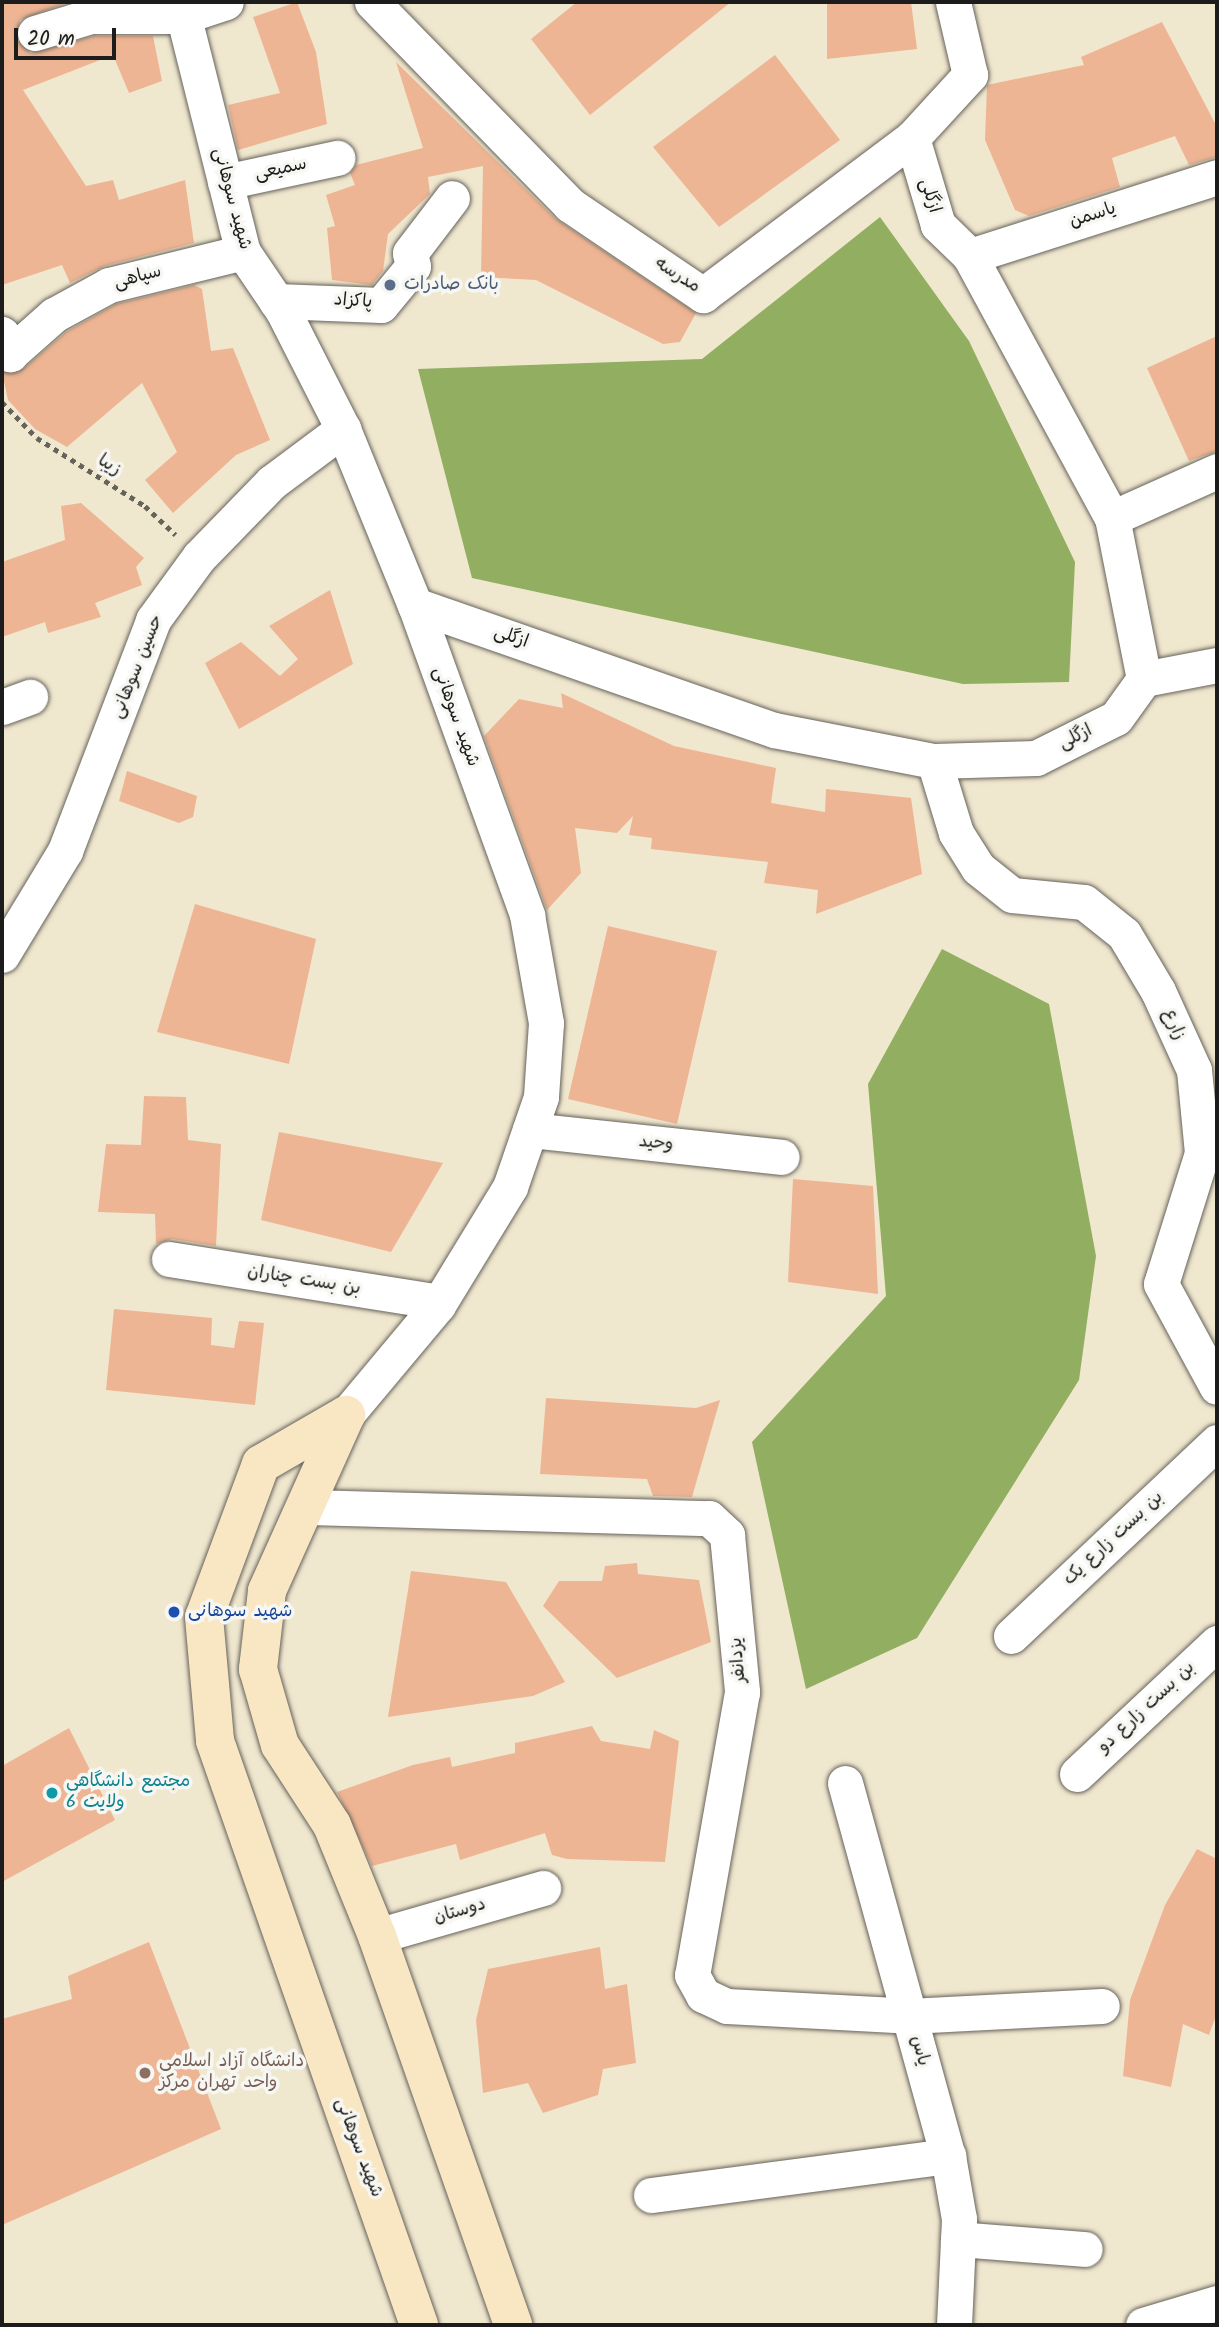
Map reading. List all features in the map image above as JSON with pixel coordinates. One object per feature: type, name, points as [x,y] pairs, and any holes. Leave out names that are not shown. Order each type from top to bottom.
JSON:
[{"type":"main road","name":"شهید سوهانی","points":[[346,1415],[309,1507],[267,1591],[258,1669],[280,1745],[332,1825],[377,1936],[513,2325]]},
{"type":"main road","name":"شهید سوهانی","points":[[346,1415],[261,1464],[204,1617],[215,1741],[419,2325]]},
{"type":"street","points":[[35,33],[91,16],[182,9],[226,2]]},
{"type":"street","name":"مدرسه","points":[[372,2],[570,205],[703,295],[912,138],[970,75],[953,2]]},
{"type":"street","name":"شهید سوهانی","points":[[182,9],[243,252],[276,301],[343,429],[415,605],[527,915],[546,1023],[541,1097],[510,1187],[439,1302],[346,1415]]},
{"type":"street","name":"ازگلی","points":[[415,605],[774,730],[934,761],[1036,758],[1116,718],[1144,679],[1112,518],[970,256],[938,225],[912,138]]},
{"type":"street","name":"سمیعی","points":[[225,182],[337,158]]},
{"type":"street","name":"یاسمن","points":[[970,256],[1217,177]]},
{"type":"street","name":"پاکزاد","points":[[276,301],[381,305],[413,266],[410,253],[452,198]]},
{"type":"street","name":"سپاهی","points":[[6,344],[109,285],[243,252]]},
{"type":"street","name":"حسین سوهانی","points":[[2,955],[65,851],[153,620],[199,557],[272,482],[343,429]]},
{"type":"street","points":[[1112,518],[1217,471]]},
{"type":"street","points":[[1144,679],[1217,665]]},
{"type":"street","name":"زارع","points":[[934,761],[956,834],[978,868],[1012,895],[1084,902],[1124,934],[1194,1070],[1202,1153],[1161,1284],[1217,1387]]},
{"type":"street","points":[[1194,1070],[1217,1097]]},
{"type":"street","name":"وحید","points":[[530,1130],[782,1157]]},
{"type":"street","name":"بن بست چناران","points":[[169,1259],[439,1302]]},
{"type":"street","name":"بن بست زارع یک","points":[[1011,1636],[1217,1442]]},
{"type":"street","name":"یزدانفر","points":[[309,1507],[709,1518],[727,1535],[742,1692],[692,1975],[703,1995],[727,2006],[909,2016],[1102,2006]]},
{"type":"street","name":"بن بست زارع دو","points":[[1077,1774],[1217,1643]]},
{"type":"street","name":"یاس","points":[[845,1783],[948,2156],[958,2239],[954,2325]]},
{"type":"street","name":"دوستان","points":[[377,1936],[543,1888]]},
{"type":"street","points":[[651,2195],[948,2156]]},
{"type":"street","points":[[958,2239],[1085,2249]]},
{"type":"street","points":[[1143,2325],[1217,2303]]},
{"type":"path","name":"زیبا","points":[[2,402],[37,438],[145,506],[199,557]]},
{"type":"green space","points":[[880,217],[969,341],[1075,562],[1069,682],[963,684],[472,578],[418,369],[702,359]]},
{"type":"green space","points":[[942,949],[1049,1004],[1096,1256],[1079,1380],[917,1638],[806,1689],[752,1442],[886,1296],[868,1084]]},
{"type":"building","points":[[2,2],[69,2],[20,20],[16,39],[31,53],[94,36],[153,36],[162,81],[129,93],[113,55],[23,90],[86,186],[113,180],[119,200],[185,180],[194,243],[104,266],[70,283],[62,265],[2,285]]},
{"type":"building","points":[[297,2],[316,52],[327,124],[238,150],[228,105],[280,93],[253,17]]},
{"type":"building","points":[[577,2],[731,2],[590,115],[531,39]]},
{"type":"building","points":[[827,2],[911,2],[917,49],[827,59]]},
{"type":"building","points":[[1162,22],[1217,127],[1217,157],[1189,165],[1175,136],[1112,158],[1120,187],[1029,216],[1015,210],[985,140],[987,85],[1084,65],[1081,57]]},
{"type":"building","points":[[775,55],[840,140],[719,227],[653,147]]},
{"type":"building","points":[[396,62],[556,219],[696,313],[680,342],[663,344],[536,280],[481,277],[483,166],[428,177],[430,194],[388,234],[383,271],[372,285],[332,280],[327,228],[335,226],[326,195],[355,185],[350,173],[356,165],[423,148]]},
{"type":"building","points":[[194,285],[202,289],[211,351],[233,348],[270,440],[236,455],[173,513],[145,480],[177,452],[142,383],[67,447],[35,429],[8,400],[2,372],[23,369],[66,332],[116,304]]},
{"type":"building","points":[[1217,336],[1217,451],[1189,461],[1147,368]]},
{"type":"building","points":[[81,503],[144,558],[136,567],[142,585],[95,603],[101,617],[48,633],[45,622],[2,637],[2,562],[65,540],[61,506]]},
{"type":"building","points":[[330,590],[353,664],[239,729],[205,663],[241,642],[280,676],[298,659],[269,626]]},
{"type":"building","points":[[561,693],[674,746],[776,768],[771,803],[825,812],[826,789],[911,798],[922,874],[816,914],[818,890],[764,883],[768,862],[651,849],[652,838],[629,835],[633,816],[617,833],[575,828],[581,873],[547,910],[484,736],[519,699],[563,708]]},
{"type":"building","points":[[127,771],[197,796],[193,817],[179,823],[119,801]]},
{"type":"building","points":[[195,904],[316,939],[289,1064],[157,1032]]},
{"type":"building","points":[[608,926],[717,951],[677,1124],[568,1099]]},
{"type":"building","points":[[144,1096],[186,1097],[188,1140],[221,1144],[216,1246],[172,1239],[156,1244],[155,1214],[98,1212],[106,1144],[141,1145]]},
{"type":"building","points":[[279,1132],[443,1163],[391,1252],[261,1220]]},
{"type":"building","points":[[793,1179],[873,1186],[878,1294],[788,1282]]},
{"type":"building","points":[[114,1309],[212,1318],[211,1345],[234,1348],[239,1321],[264,1323],[255,1405],[106,1390]]},
{"type":"building","points":[[546,1398],[696,1408],[720,1400],[692,1497],[653,1496],[647,1479],[540,1474]]},
{"type":"building","points":[[637,1563],[638,1574],[699,1580],[711,1642],[617,1678],[543,1606],[559,1581],[602,1581],[605,1566]]},
{"type":"building","points":[[411,1571],[506,1582],[565,1682],[533,1696],[388,1717]]},
{"type":"building","points":[[592,1726],[601,1741],[650,1749],[654,1730],[679,1741],[665,1862],[567,1859],[552,1855],[545,1833],[460,1860],[456,1844],[372,1866],[337,1792],[413,1765],[450,1757],[452,1767],[515,1753],[515,1743]]},
{"type":"building","name":"مجتمع دانشگاهی ولایت 6","points":[[69,1728],[115,1820],[2,1882],[2,1766]]},
{"type":"building","points":[[1197,1849],[1217,1859],[1217,2013],[1209,2035],[1183,2024],[1171,2087],[1123,2076],[1130,2000],[1165,1905]]},
{"type":"building","points":[[149,1942],[221,2129],[2,2225],[2,2019],[72,1999],[68,1976]]},
{"type":"building","points":[[600,1947],[605,1989],[627,1984],[636,2063],[603,2069],[598,2095],[543,2113],[528,2083],[483,2093],[476,2020],[488,1969]]},
{"type":"place","name":"بانک صادرات","points":[[390,285]]},
{"type":"place","name":"شهید سوهانی","points":[[174,1612]]},
{"type":"place","name":"مجتمع دانشگاهی ولایت 6","points":[[52,1793]]},
{"type":"place","name":"دانشگاه آزاد اسلامی واحد تهران مرکز","points":[[145,2073]]}]
